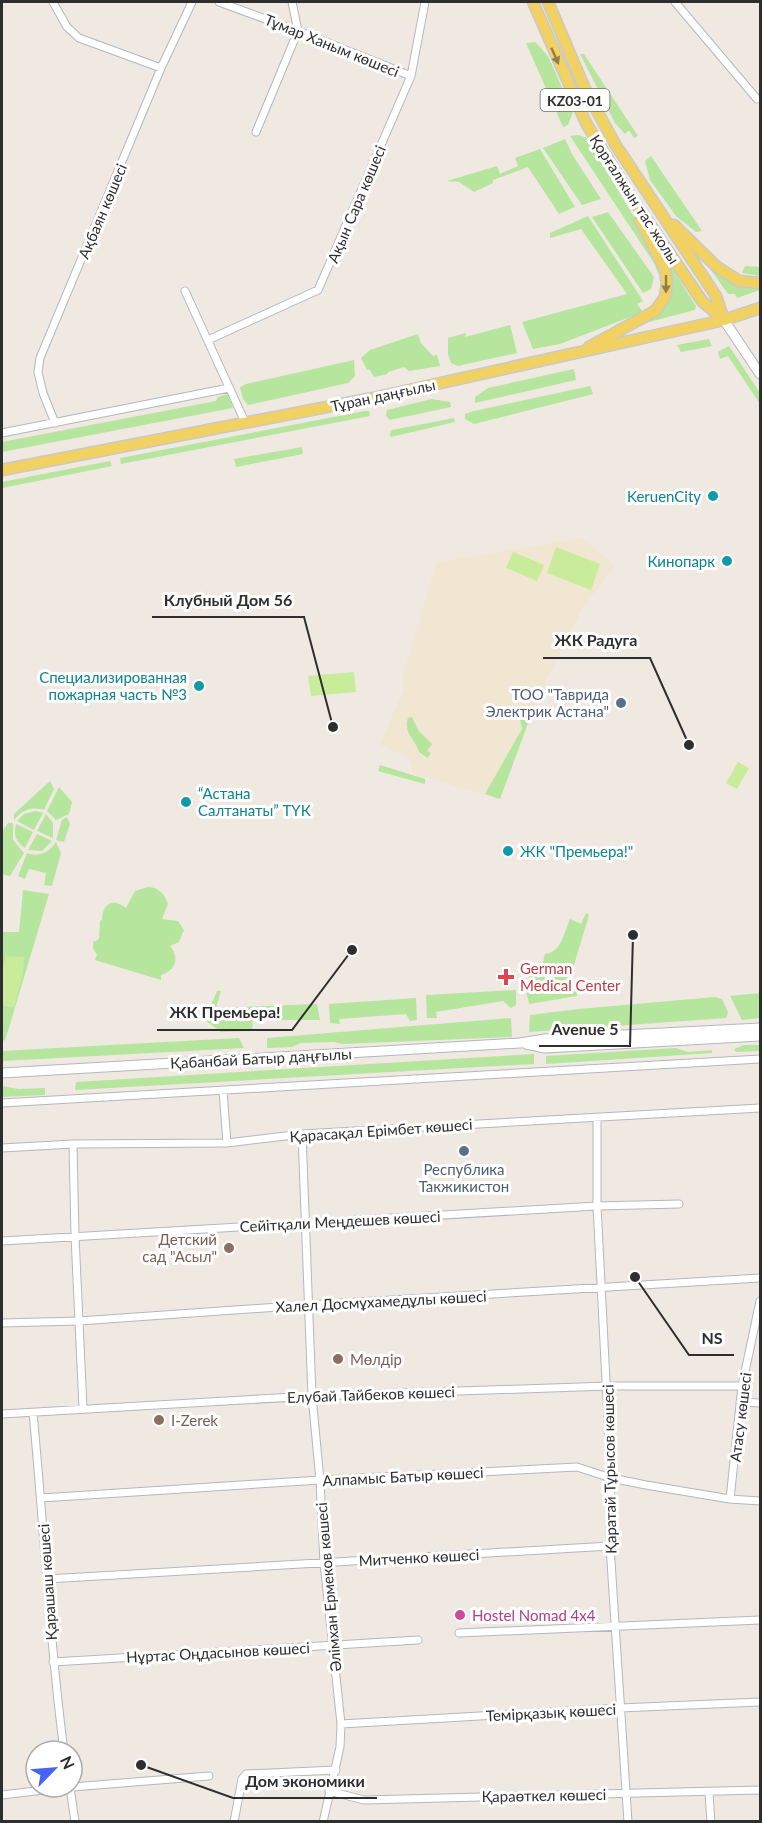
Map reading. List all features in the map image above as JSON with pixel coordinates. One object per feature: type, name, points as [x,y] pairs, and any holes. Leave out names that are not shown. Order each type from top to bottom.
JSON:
[{"type":"main road","name":"Қорғалжын тас жолы","points":[[532,2],[586,123],[628,192],[702,301],[724,320]]},
{"type":"main road","name":"Қорғалжын тас жолы","points":[[548,2],[585,89],[615,144],[716,296],[724,320],[760,374]]},
{"type":"main road","points":[[576,354],[654,311],[665,297],[668,283],[665,269],[628,192]]},
{"type":"main road","points":[[658,208],[717,267],[740,280],[760,284]]},
{"type":"main road","name":"Тұран даңғылы","points":[[2,470],[384,395],[576,354],[724,320],[760,308]]},
{"type":"main road","name":"Қабанбай Батыр даңғылы","points":[[2,1073],[760,1028]]},
{"type":"main road","name":"Қабанбай Батыр даңғылы","points":[[520,1043],[545,1048],[760,1036]]},
{"type":"street","points":[[53,2],[67,27],[79,38],[161,68]]},
{"type":"street","name":"Ақбаян көшесі","points":[[55,423],[43,393],[38,372],[40,358],[161,68],[192,2]]},
{"type":"street","name":"Тұмар Ханым көшесі","points":[[219,2],[411,76]]},
{"type":"street","points":[[256,132],[298,31],[292,2]]},
{"type":"street","name":"Ақын Сара көшесі","points":[[208,340],[318,290],[411,76],[425,2]]},
{"type":"street","points":[[675,2],[757,99]]},
{"type":"street","points":[[185,291],[245,422]]},
{"type":"street","points":[[2,433],[230,388]]},
{"type":"street","points":[[2,1103],[760,1059]]},
{"type":"street","points":[[223,1091],[227,1143]]},
{"type":"street","name":"Қарасақал Ерімбет көшесі","points":[[2,1148],[73,1144],[227,1143],[302,1134],[760,1108]]},
{"type":"street","name":"Қаратай Тұрысов көшесі","points":[[597,1117],[597,1206],[611,1479],[610,1546],[628,1821]]},
{"type":"street","name":"Әлімхан Ермеков көшесі","points":[[302,1134],[312,1396],[320,1480],[324,1563],[341,1724],[336,1770],[323,1821]]},
{"type":"street","points":[[73,1144],[83,1408]]},
{"type":"street","name":"Сейітқали Меңдешев көшесі","points":[[2,1241],[597,1206],[679,1204]]},
{"type":"street","name":"Халел Досмұхамедұлы көшесі","points":[[2,1323],[79,1321],[760,1278]]},
{"type":"street","name":"Атасу көшесі","points":[[730,1499],[742,1386],[760,1301]]},
{"type":"street","name":"Елубай Тайбеков көшесі","points":[[2,1414],[312,1396],[608,1386],[742,1386]]},
{"type":"street","points":[[740,1402],[760,1403]]},
{"type":"street","name":"Қарашаш көшесі","points":[[33,1413],[53,1662],[63,1739]]},
{"type":"street","name":"Алпамыс Батыр көшесі","points":[[41,1498],[320,1480],[577,1467],[611,1479],[730,1499],[760,1501]]},
{"type":"street","name":"Митченко көшесі","points":[[47,1579],[610,1546]]},
{"type":"street","points":[[459,1633],[760,1620]]},
{"type":"street","name":"Нұртас Оңдасынов көшесі","points":[[53,1662],[418,1640]]},
{"type":"street","name":"Темірқазық көшесі","points":[[341,1724],[760,1702]]},
{"type":"street","points":[[234,1821],[242,1779],[246,1774],[336,1770]]},
{"type":"street","points":[[84,1786],[209,1776]]},
{"type":"street","name":"Қараөткел көшесі","points":[[329,1791],[364,1800],[760,1790]]},
{"type":"street","points":[[2,1795],[24,1792]]},
{"type":"street","points":[[709,1792],[711,1821]]},
{"type":"street","points":[[72,1799],[75,1821]]},
{"type":"shaded area","points":[[582,538],[615,566],[582,609],[536,701],[500,799],[412,773],[408,757],[380,745],[404,688],[402,679],[437,562]]},
{"type":"green space","points":[[535,42],[548,56],[573,112],[568,125],[563,127],[526,43]]},
{"type":"green space","points":[[580,54],[584,54],[638,136],[634,138],[629,130],[625,134],[615,123]]},
{"type":"green space","points":[[579,135],[587,138],[634,217],[662,275],[660,282],[654,263],[570,136]]},
{"type":"green space","points":[[565,139],[601,199],[582,205],[543,148]]},
{"type":"green space","points":[[540,149],[575,207],[559,214],[528,167],[493,180],[493,183],[474,192],[459,182],[447,181],[497,166],[500,174],[518,166],[515,158]]},
{"type":"green space","points":[[651,156],[702,231],[696,232],[676,216],[650,180],[645,161]]},
{"type":"green space","points":[[608,212],[654,277],[651,289],[643,293],[592,217]]},
{"type":"green space","points":[[588,216],[643,301],[637,304],[643,312],[560,344],[533,349],[522,322],[627,294],[581,229],[550,238],[550,233]]},
{"type":"green space","points":[[668,262],[696,306],[695,310],[649,322],[663,307],[672,289]]},
{"type":"green space","points":[[706,263],[760,287],[760,290],[737,298],[735,294],[728,294]]},
{"type":"green space","points":[[745,266],[760,267],[760,276],[742,273]]},
{"type":"green space","points":[[510,325],[517,353],[458,366],[451,363],[448,354],[448,338],[466,333],[465,337]]},
{"type":"green space","points":[[418,334],[421,343],[433,356],[437,355],[440,366],[409,371],[404,367],[374,377],[369,369],[367,370],[361,358],[370,350]]},
{"type":"green space","points":[[709,339],[712,346],[681,352],[677,345]]},
{"type":"green space","points":[[729,346],[760,393],[760,404],[728,356],[720,359],[718,352]]},
{"type":"green space","points":[[354,360],[355,376],[348,383],[248,405],[243,399],[240,387],[246,384]]},
{"type":"green space","points":[[574,369],[576,380],[475,403],[475,397],[488,388]]},
{"type":"green space","points":[[590,386],[593,394],[474,424],[465,419],[465,414],[474,411]]},
{"type":"green space","points":[[228,394],[233,408],[2,452],[2,442],[216,401],[218,397]]},
{"type":"green space","points":[[432,399],[450,402],[451,407],[390,420],[386,416],[387,410]]},
{"type":"green space","points":[[369,411],[370,416],[121,464],[120,458]]},
{"type":"green space","points":[[454,418],[455,422],[391,437],[392,430]]},
{"type":"green space","points":[[302,447],[303,454],[236,467],[234,459]]},
{"type":"green space","points":[[110,461],[112,466],[2,488],[2,482]]},
{"type":"green space","points":[[556,547],[600,564],[591,590],[547,573]]},
{"type":"green space","points":[[513,552],[544,565],[537,581],[506,568]]},
{"type":"green space","points":[[354,672],[356,692],[311,696],[308,676]]},
{"type":"green space","points":[[521,713],[530,718],[500,799],[485,794],[522,729],[519,715]]},
{"type":"green space","points":[[412,717],[418,730],[432,744],[427,751],[431,753],[428,758],[419,752],[408,732],[408,718]]},
{"type":"green space","points":[[738,762],[749,768],[737,789],[726,783]]},
{"type":"green space","points":[[380,765],[425,779],[425,784],[378,771]]},
{"type":"green space","points":[[50,781],[54,789],[44,810],[35,808],[27,810],[14,820],[14,814]]},
{"type":"green space","points":[[59,787],[72,802],[69,814],[56,820],[47,811]]},
{"type":"green space","points":[[36,811],[43,813],[34,830],[17,821],[24,814]]},
{"type":"green space","points":[[46,814],[53,823],[53,838],[37,831]]},
{"type":"green space","points":[[67,817],[70,824],[64,842],[56,840],[62,820]]},
{"type":"green space","points":[[8,823],[13,823],[13,840],[24,853],[10,876],[2,874],[2,832]]},
{"type":"green space","points":[[16,824],[33,832],[25,848],[16,838]]},
{"type":"green space","points":[[37,834],[52,841],[42,851],[28,850]]},
{"type":"green space","points":[[56,842],[61,853],[52,886],[44,885],[46,873],[29,869],[25,879],[18,876],[27,853],[36,855],[43,853]]},
{"type":"green space","points":[[147,887],[157,889],[168,904],[162,919],[178,921],[184,930],[179,942],[170,946],[175,955],[175,963],[170,970],[161,975],[161,980],[95,960],[97,955],[93,948],[93,942],[99,939],[100,921],[106,906],[117,903],[126,908],[135,891]]},
{"type":"green space","points":[[23,890],[49,894],[8,1031],[5,1040],[2,1041],[2,932],[19,932]]},
{"type":"green space","points":[[586,913],[589,915],[570,978],[576,982],[577,996],[529,1004],[526,990],[529,974],[539,978],[545,954],[555,950],[559,945],[570,919],[581,924]]},
{"type":"green space","points":[[6,956],[24,957],[23,973],[14,1008],[2,1005],[2,972]]},
{"type":"green space","points":[[516,990],[516,1005],[511,1008],[503,1001],[436,1012],[437,1018],[427,1018],[426,995]]},
{"type":"green space","points":[[217,991],[221,991],[216,1008],[317,1004],[320,1020],[253,1020],[252,1031],[221,1032],[205,1020]]},
{"type":"green space","points":[[760,993],[760,1018],[742,1020],[730,996]]},
{"type":"green space","points":[[715,997],[722,999],[728,1012],[726,1018],[529,1032],[530,1015]]},
{"type":"green space","points":[[416,998],[417,1020],[410,1021],[406,1014],[339,1019],[340,1024],[330,1023],[329,1004]]},
{"type":"green space","points":[[511,1018],[512,1037],[342,1044],[334,1042],[301,1043],[292,1047],[267,1048],[267,1038]]},
{"type":"green space","points":[[239,1038],[244,1048],[2,1061],[2,1051]]},
{"type":"green space","points":[[744,1045],[760,1045],[760,1051],[736,1052],[734,1049]]},
{"type":"green space","points":[[676,1048],[688,1052],[712,1050],[712,1053],[546,1064],[546,1056]]},
{"type":"green space","points":[[534,1054],[534,1064],[75,1090],[76,1082]]},
{"type":"green space","points":[[2,1086],[19,1089],[45,1088],[45,1095],[2,1097]]},
{"type":"place","name":"KeruenCity","points":[[713,496]]},
{"type":"place","name":"Кинопарк","points":[[727,561]]},
{"type":"place","name":"Специализированная пожарная часть №3","points":[[199,686]]},
{"type":"place","name":"ТОО \"Таврида Электрик Астана\"","points":[[621,703]]},
{"type":"place","name":"Клубный Дом 56","points":[[333,727]]},
{"type":"place","name":"ЖК Радуга","points":[[689,745]]},
{"type":"place","name":"“Астана Салтанаты” ТҮК","points":[[186,802]]},
{"type":"place","name":"ЖК \"Премьера!\"","points":[[508,851]]},
{"type":"place","name":"Avenue 5","points":[[633,935]]},
{"type":"place","name":"ЖК Премьера!","points":[[352,950]]},
{"type":"place","name":"German Medical Center","points":[[506,977]]},
{"type":"place","name":"Республика Такжикистон","points":[[464,1151]]},
{"type":"place","name":"Детский сад \"Асыл\"","points":[[229,1248]]},
{"type":"place","name":"NS","points":[[635,1277]]},
{"type":"place","name":"Мөлдір","points":[[338,1359]]},
{"type":"place","name":"I-Zerek","points":[[159,1420]]},
{"type":"place","name":"Hostel Nomad 4x4","points":[[460,1615]]},
{"type":"place","name":"Дом экономики","points":[[141,1765]]}]
